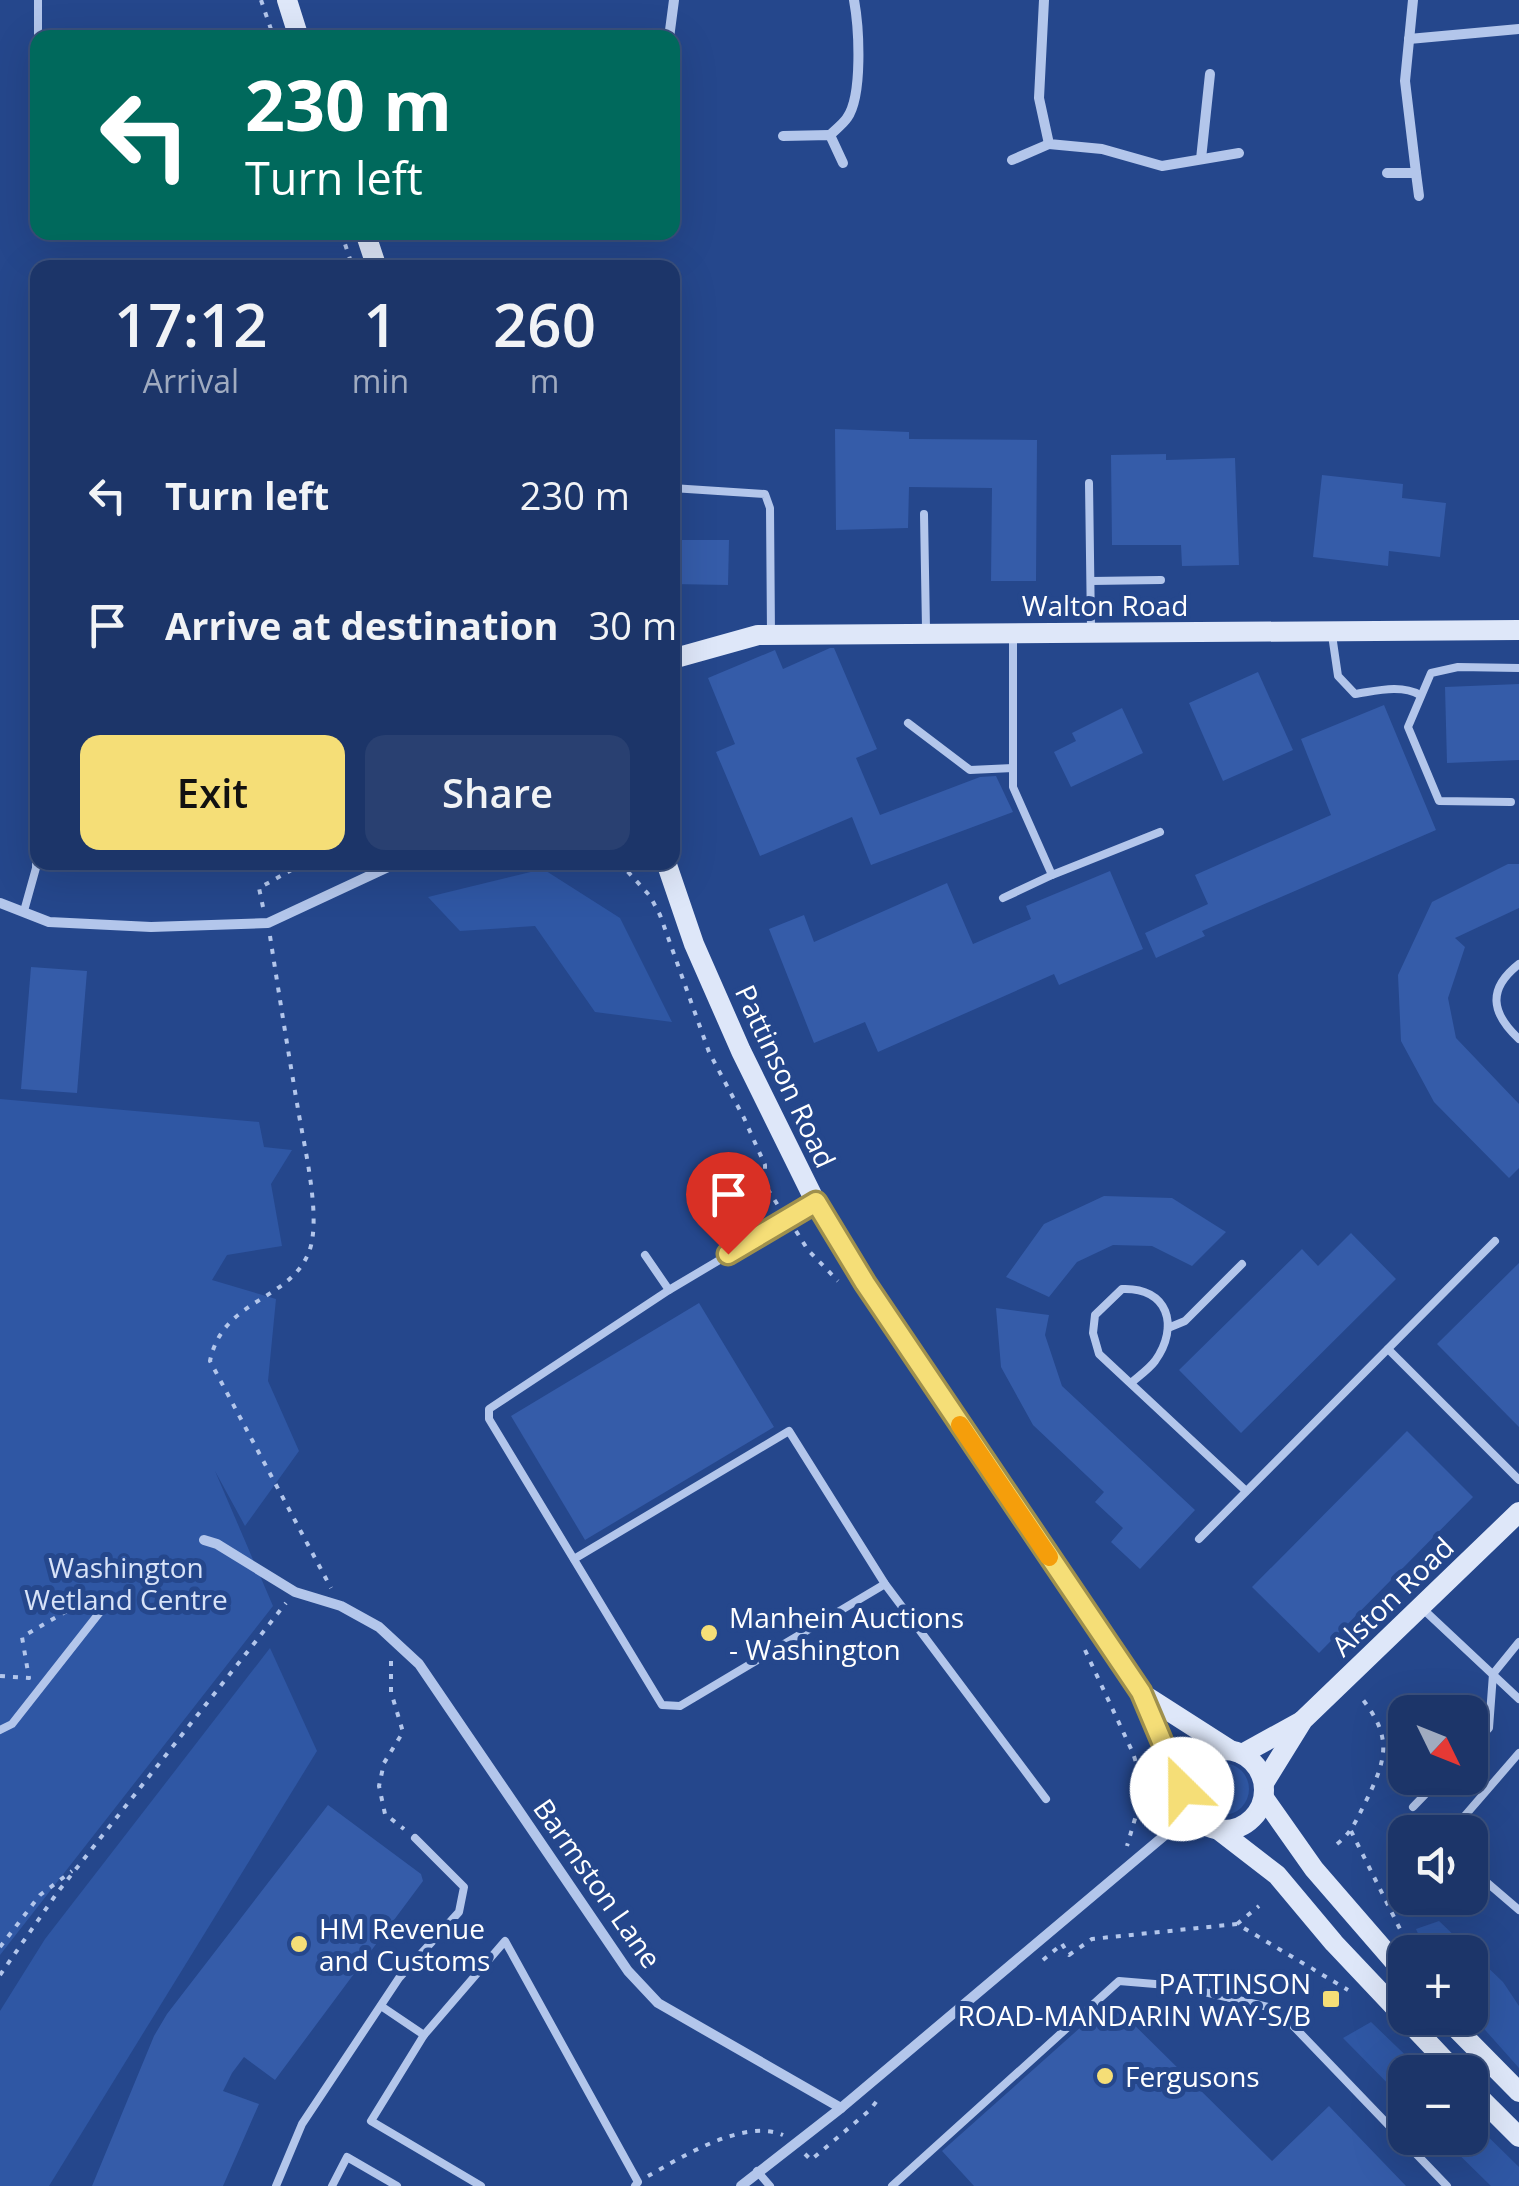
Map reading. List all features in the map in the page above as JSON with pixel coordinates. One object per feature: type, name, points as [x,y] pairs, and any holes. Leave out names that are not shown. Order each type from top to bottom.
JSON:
[{"type":"street","points":[[287,0],[296,30]]},
{"type":"street","points":[[670,30],[674,0]]},
{"type":"street","points":[[784,136],[830,134],[848,118],[856,94],[858,20],[854,0]]},
{"type":"street","points":[[1044,0],[1038,98],[1050,144]]},
{"type":"street","points":[[1412,0],[1405,81],[1419,196]]},
{"type":"street","points":[[1409,39],[1519,29]]},
{"type":"street","points":[[1200,159],[1210,74]]},
{"type":"street","points":[[830,134],[843,162]]},
{"type":"street","points":[[1012,160],[1050,144],[1102,148],[1162,166],[1239,154]]},
{"type":"street","points":[[1387,173],[1416,173]]},
{"type":"street","name":"Walton Road","points":[[680,657],[758,635],[1519,630]]},
{"type":"street","name":"Walton Road","points":[[680,665],[694,654]]},
{"type":"street","points":[[0,903],[49,922],[151,926],[268,923],[381,870]]},
{"type":"street","name":"Pattinson Road","points":[[664,870],[741,1051],[816,1202],[865,1283],[1141,1692],[1182,1789]]},
{"type":"street","name":"Alston Road","points":[[1264,1791],[1304,1720],[1519,1512]]},
{"type":"street","name":"Barmston Lane","points":[[204,1540],[295,1592],[341,1606],[379,1627],[396,1642],[419,1664],[628,1971],[658,2004],[841,2108]]},
{"type":"street","name":"Pattinson Road","points":[[1141,1692],[1236,1752]]},
{"type":"street","name":"Alston Road","points":[[1236,1752],[1304,1720]]},
{"type":"street","points":[[1388,1954],[1314,1869],[1264,1791],[1254,1762],[1236,1752],[1216,1750],[1197,1759],[1186,1772],[1182,1789],[1190,1814],[1206,1827],[1220,1831],[1277,1876],[1440,2055]]},
{"type":"street","points":[[1220,1831],[1250,1821],[1264,1791]]},
{"type":"street","points":[[741,2186],[841,2108],[1190,1814]]},
{"type":"street","points":[[1463,2035],[1519,2092]]},
{"type":"street","points":[[1488,2106],[1519,2136]]},
{"type":"lane","points":[[38,0],[38,30]]},
{"type":"lane","points":[[1090,483],[1092,633]]},
{"type":"lane","points":[[680,489],[765,494],[770,508],[771,635]]},
{"type":"lane","points":[[924,514],[926,634]]},
{"type":"lane","points":[[1091,581],[1160,580]]},
{"type":"lane","points":[[1331,631],[1338,676],[1355,694],[1387,689],[1412,690],[1420,695]]},
{"type":"lane","points":[[1013,633],[1014,787],[1052,876]]},
{"type":"lane","points":[[1511,802],[1440,801],[1408,726],[1431,673],[1458,667],[1519,668]]},
{"type":"lane","points":[[908,723],[970,770],[1014,768]]},
{"type":"lane","points":[[1003,898],[1160,832]]},
{"type":"lane","points":[[24,911],[35,870]]},
{"type":"lane","points":[[1519,964],[1498,985],[1496,1003],[1502,1023],[1519,1039]]},
{"type":"lane","points":[[816,1202],[669,1290],[489,1409],[489,1419],[662,1705],[680,1706],[885,1584]]},
{"type":"lane","points":[[1199,1539],[1495,1242]]},
{"type":"lane","points":[[646,1254],[669,1290]]},
{"type":"lane","points":[[1168,1328],[1185,1321],[1242,1264]]},
{"type":"lane","points":[[1131,1384],[1154,1362],[1169,1318],[1152,1294],[1136,1288],[1122,1289],[1094,1316],[1093,1333],[1099,1354],[1246,1492]]},
{"type":"lane","points":[[1388,1350],[1519,1480]]},
{"type":"lane","points":[[574,1559],[790,1432],[885,1584],[1046,1798]]},
{"type":"lane","points":[[0,1730],[12,1724],[112,1598]]},
{"type":"lane","points":[[1420,1607],[1519,1699]]},
{"type":"lane","points":[[1488,1730],[1493,1674],[1519,1642]]},
{"type":"lane","points":[[1465,1815],[1519,1754]]},
{"type":"lane","points":[[1413,1807],[1425,1795]]},
{"type":"lane","points":[[276,2186],[302,2124],[400,1978],[459,1912],[464,1887],[416,1838]]},
{"type":"lane","points":[[1488,1883],[1519,1910]]},
{"type":"lane","points":[[481,2186],[371,2121],[424,2035],[504,1941],[636,2184]]},
{"type":"lane","points":[[892,2186],[1119,1981],[1179,1986],[1277,2009],[1448,2186]]},
{"type":"lane","points":[[381,2006],[424,2035]]},
{"type":"lane","points":[[332,2186],[347,2157],[397,2186]]},
{"type":"lane","points":[[757,2171],[770,2186]]},
{"type":"path","points":[[261,0],[271,30]]},
{"type":"path","points":[[291,870],[258,888],[268,923],[313,1202],[310,1251],[294,1274],[226,1324],[214,1341],[210,1361],[341,1606]]},
{"type":"path","points":[[626,870],[650,896],[660,915],[709,1052],[764,1165],[765,1184],[808,1250],[848,1294]]},
{"type":"path","points":[[0,1976],[76,1868],[295,1592]]},
{"type":"path","points":[[0,1676],[29,1678],[22,1637],[84,1601]]},
{"type":"path","points":[[396,1642],[390,1682],[402,1732],[384,1762],[379,1786],[385,1814],[416,1838]]},
{"type":"path","points":[[1084,1647],[1133,1753],[1144,1788],[1126,1850]]},
{"type":"path","points":[[1337,1844],[1352,1831],[1385,1763],[1377,1717],[1346,1679]]},
{"type":"path","points":[[1352,1831],[1403,1935]]},
{"type":"path","points":[[0,1947],[40,1896],[76,1868]]},
{"type":"path","points":[[1062,1944],[1069,1954],[1092,1939],[1236,1924],[1259,1906]]},
{"type":"path","points":[[1236,1924],[1352,1992]]},
{"type":"path","points":[[636,2184],[696,2150],[732,2136],[763,2130],[779,2132],[796,2144]]},
{"type":"green space","points":[[545,870],[620,918],[672,1022],[595,1012],[535,926],[460,931],[428,897]]},
{"type":"green space","name":"Washington Wetland Centre","points":[[0,1099],[259,1122],[264,1147],[292,1150],[271,1184],[282,1246],[227,1255],[212,1280],[276,1299],[268,1381],[299,1451],[245,1526],[215,1471],[273,1606],[0,1955]]},
{"type":"green space","points":[[270,1648],[317,1751],[49,2186],[0,2186],[0,2011],[45,1939]]},
{"type":"green space","points":[[1223,1763],[1241,1771],[1249,1789],[1241,1807],[1223,1815],[1205,1807],[1197,1789],[1205,1771]]},
{"type":"green space","points":[[1439,1921],[1454,1935],[1419,1935],[1416,1929]]},
{"type":"green space","points":[[1488,1968],[1519,2006],[1519,2068],[1488,2033]]},
{"type":"green space","points":[[1371,2022],[1405,2055],[1388,2055],[1388,2084],[1343,2038]]},
{"type":"green space","points":[[1488,2137],[1519,2167],[1519,2186],[1491,2186],[1459,2155],[1488,2155]]},
{"type":"building","points":[[835,429],[909,432],[909,439],[1037,440],[1036,581],[991,581],[992,488],[909,487],[908,528],[836,530]]},
{"type":"building","points":[[1166,454],[1166,460],[1235,458],[1239,565],[1182,566],[1181,545],[1112,545],[1111,455]]},
{"type":"building","points":[[1322,475],[1403,484],[1402,498],[1446,503],[1440,557],[1389,551],[1388,566],[1313,557]]},
{"type":"building","points":[[680,540],[729,540],[728,585],[680,584]]},
{"type":"building","points":[[834,648],[877,749],[856,758],[880,815],[980,777],[996,776],[1013,812],[871,865],[852,817],[760,856],[716,752],[735,744],[708,678],[775,650],[783,669]]},
{"type":"building","points":[[1258,672],[1293,750],[1223,781],[1189,703]]},
{"type":"building","points":[[1519,684],[1519,760],[1447,763],[1445,687]]},
{"type":"building","points":[[1384,705],[1436,830],[1202,931],[1205,936],[1156,958],[1145,933],[1208,904],[1195,875],[1331,815],[1301,739]]},
{"type":"building","points":[[1122,708],[1143,753],[1071,787],[1054,752],[1076,741],[1072,733]]},
{"type":"building","points":[[1508,864],[1519,864],[1519,908],[1455,938],[1465,947],[1448,998],[1456,1038],[1519,1104],[1519,1168],[1509,1178],[1434,1102],[1401,1041],[1398,975],[1432,902]]},
{"type":"building","points":[[1110,871],[1143,949],[1059,985],[1054,974],[878,1052],[865,1022],[814,1043],[769,929],[804,915],[814,942],[947,883],[973,944],[1031,919],[1026,906]]},
{"type":"building","points":[[31,967],[87,971],[77,1093],[21,1089]]},
{"type":"building","points":[[1104,1196],[1172,1198],[1226,1232],[1192,1266],[1152,1246],[1113,1245],[1077,1262],[1049,1297],[1006,1277],[1044,1224]]},
{"type":"building","points":[[1351,1233],[1396,1279],[1241,1433],[1179,1370],[1302,1249],[1318,1266]]},
{"type":"building","points":[[1519,1263],[1519,1427],[1437,1344]]},
{"type":"building","points":[[699,1303],[774,1427],[585,1540],[511,1416]]},
{"type":"building","points":[[996,1308],[1049,1315],[1045,1335],[1062,1386],[1195,1510],[1140,1569],[1111,1542],[1123,1528],[1095,1502],[1104,1492],[1033,1425],[1001,1367]]},
{"type":"building","points":[[1407,1431],[1473,1497],[1319,1653],[1252,1587]]},
{"type":"building","name":"HM Revenue and Customs","points":[[328,1805],[421,1874],[423,1881],[275,2080],[244,2057],[232,2073],[223,2091],[259,2104],[223,2186],[92,2186],[154,2036],[167,2014]]},
{"type":"building","name":"Fergusons","points":[[1110,2001],[1272,2161],[1329,2106],[1406,2186],[974,2186],[942,2151]]},
{"type":"slow traffic","points":[[960,1425],[1049,1557]]},
{"type":"place","name":"Manhein Auctions - Washington","points":[[709,1633]]},
{"type":"place","name":"HM Revenue and Customs","points":[[299,1944]]},
{"type":"place","name":"PATTINSON ROAD-MANDARIN WAY-S/B","points":[[1331,1999]]},
{"type":"place","name":"Fergusons","points":[[1105,2076]]},
{"type":"route","points":[[728,1254],[816,1202],[865,1283],[1141,1692],[1182,1789]]}]
